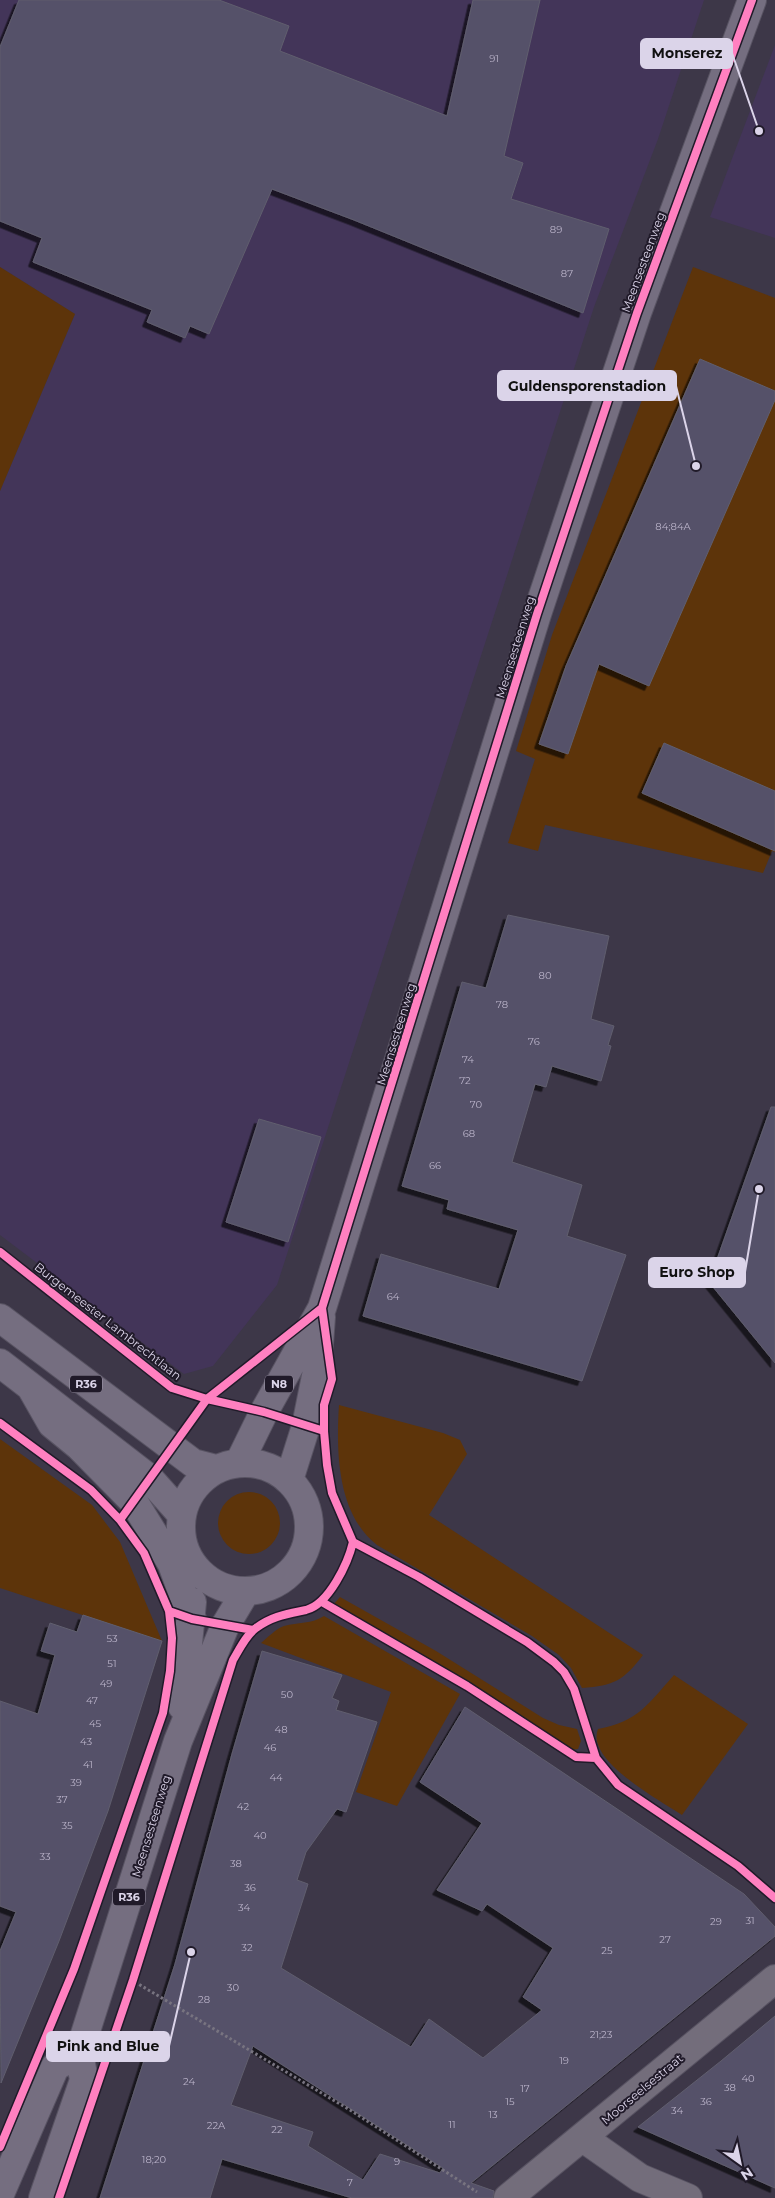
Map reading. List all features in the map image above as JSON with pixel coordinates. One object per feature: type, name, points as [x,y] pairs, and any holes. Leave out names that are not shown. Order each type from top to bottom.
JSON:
[{"type":"main road","name":"Meensesteenweg","points":[[228,1466],[264,1412],[322,1308],[537,614],[637,313],[752,0]]},
{"type":"main road","name":"Meensesteenweg","points":[[289,1480],[306,1426],[317,1371],[322,1308]]},
{"type":"main road","name":"R36","points":[[0,1318],[193,1463],[228,1466],[254,1463],[273,1468],[289,1480],[304,1499],[310,1527],[306,1549],[298,1564],[274,1584],[246,1592],[224,1588],[212,1583],[193,1565],[182,1540],[182,1515],[194,1488],[228,1466]]},
{"type":"main road","name":"R36","points":[[0,1363],[149,1478],[182,1515]]},
{"type":"main road","name":"R36","points":[[32,1389],[52,1424],[79,1446],[134,1502],[172,1564],[192,1619]]},
{"type":"main road","name":"Meensesteenweg","points":[[178,1741],[192,1619],[193,1565]]},
{"type":"main road","name":"Meensesteenweg","points":[[43,2198],[84,2080],[79,2053],[178,1741],[225,1626],[246,1592]]},
{"type":"main road","points":[[0,2194],[55,2067],[79,2053]]},
{"type":"street","name":"Moorseelsestraat","points":[[508,2198],[775,1979]]},
{"type":"street","points":[[583,2138],[638,2188],[688,2198]]},
{"type":"path","points":[[130,1990],[136,1971]]},
{"type":"path","points":[[133,1980],[350,2110],[478,2193]]},
{"type":"shaded area","points":[[0,0],[704,0],[658,139],[594,307],[277,1285],[213,1366],[184,1374],[0,1235],[0,491],[75,314],[0,267]]},
{"type":"shaded area","points":[[775,45],[775,238],[710,217]]},
{"type":"shaded area","points":[[0,267],[75,314],[0,491]]},
{"type":"shaded area","points":[[693,267],[775,298],[775,852],[772,851],[763,873],[545,825],[538,851],[508,843],[535,759],[516,751],[552,635]]},
{"type":"shaded area","points":[[339,1405],[443,1433],[460,1440],[467,1454],[429,1515],[643,1655],[636,1664],[617,1680],[602,1686],[582,1688],[571,1668],[559,1655],[532,1636],[377,1545],[364,1532],[354,1517],[342,1481],[338,1442]]},
{"type":"shaded area","points":[[0,1439],[92,1505],[120,1542],[162,1641],[0,1588]]},
{"type":"shaded area","points":[[249,1492],[261,1495],[271,1501],[277,1511],[280,1523],[277,1535],[271,1545],[261,1551],[249,1554],[237,1551],[227,1545],[221,1535],[218,1523],[221,1511],[227,1501],[237,1495]]},
{"type":"shaded area","points":[[340,1597],[436,1651],[543,1718],[559,1725],[577,1729],[581,1741],[578,1749],[569,1750],[468,1682],[337,1607],[334,1604]]},
{"type":"shaded area","points":[[324,1616],[460,1694],[397,1806],[356,1792],[391,1692],[261,1643],[284,1626],[310,1622]]},
{"type":"shaded area","points":[[674,1675],[748,1724],[682,1815],[643,1790],[613,1766],[603,1754],[597,1741],[598,1729],[623,1722],[642,1710]]},
{"type":"building","points":[[19,0],[219,0],[289,26],[280,51],[447,116],[473,0],[540,0],[504,156],[523,163],[511,199],[609,229],[583,313],[354,220],[272,189],[209,334],[190,326],[185,338],[147,322],[152,310],[33,262],[42,238],[0,221],[0,47]]},
{"type":"building","points":[[700,359],[775,391],[775,400],[649,686],[599,664],[568,754],[539,744],[566,666]]},
{"type":"building","points":[[664,743],[775,791],[775,851],[642,793]]},
{"type":"building","points":[[508,915],[609,936],[591,1019],[614,1026],[608,1045],[611,1046],[601,1081],[552,1066],[546,1087],[535,1084],[512,1162],[582,1185],[567,1236],[626,1255],[582,1381],[363,1316],[381,1254],[499,1289],[518,1230],[447,1209],[449,1200],[402,1186],[462,982],[486,988]]},
{"type":"building","points":[[771,1107],[775,1107],[775,1363],[709,1282]]},
{"type":"building","points":[[259,1119],[321,1137],[288,1242],[226,1222]]},
{"type":"building","points":[[83,1615],[162,1641],[108,1811],[59,1941],[1,2083],[0,1951],[16,1912],[0,1906],[0,1701],[38,1714],[55,1655],[41,1651],[50,1623],[77,1632]]},
{"type":"building","points":[[262,1651],[342,1675],[332,1698],[339,1701],[336,1710],[377,1722],[346,1812],[337,1809],[306,1852],[297,1880],[308,1884],[281,1968],[411,2047],[429,2019],[483,2058],[542,2010],[523,1997],[553,1948],[487,1904],[482,1911],[437,1890],[482,1823],[420,1782],[465,1707],[744,1894],[775,1927],[775,1936],[471,2183],[494,2191],[493,2198],[352,2198],[222,2159],[210,2198],[100,2198],[175,1964]],"holes":[[[253,2046],[443,2168],[440,2173],[380,2154],[363,2180],[308,2146],[313,2132],[231,2105]]]},
{"type":"building","points":[[775,2016],[775,2188],[638,2127],[721,2061]]},
{"type":"cycle path","points":[[752,0],[637,313],[537,614],[322,1308],[332,1379],[324,1405],[327,1465],[332,1493],[353,1542],[419,1577],[527,1642],[554,1662],[564,1672],[574,1689],[596,1758],[618,1785],[738,1866],[775,1898]]},
{"type":"cycle path","name":"Burgemeester Lambrechtlaan","points":[[0,1252],[172,1388],[207,1399],[264,1412],[324,1431]]},
{"type":"cycle path","points":[[120,1520],[207,1399],[322,1308]]},
{"type":"cycle path","points":[[0,1423],[91,1490],[120,1520],[144,1553],[169,1611],[172,1638],[170,1671],[163,1713],[74,1969],[0,2147]]},
{"type":"cycle path","points":[[59,2198],[133,1980],[233,1660],[243,1643],[256,1628],[280,1616],[306,1610],[322,1600],[342,1571],[353,1542]]},
{"type":"cycle path","points":[[322,1602],[467,1686],[576,1757],[596,1758]]},
{"type":"cycle path","points":[[169,1611],[192,1619],[253,1630]]},
{"type":"place","name":"Monserez","points":[[759,131]]},
{"type":"place","name":"Guldensporenstadion","points":[[696,466]]},
{"type":"place","name":"Euro Shop","points":[[759,1189]]},
{"type":"place","name":"Pink and Blue","points":[[191,1952]]}]
